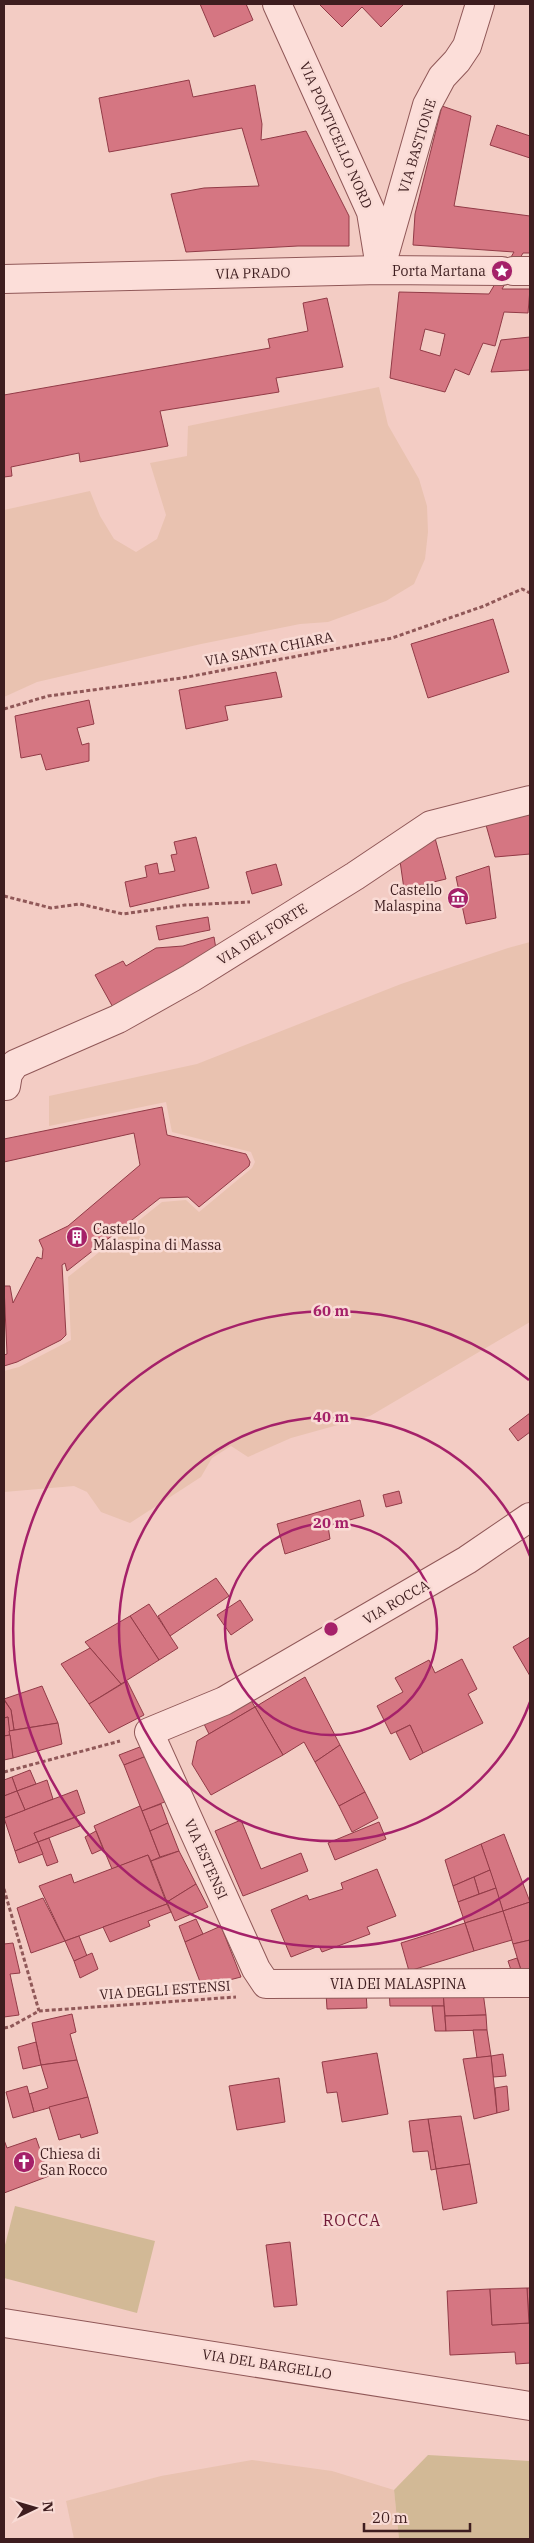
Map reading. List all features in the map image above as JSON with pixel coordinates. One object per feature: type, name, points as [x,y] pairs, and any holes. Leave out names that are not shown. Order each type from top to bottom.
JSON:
[{"type":"street","name":"VIA PONTICELLO NORD","points":[[277,4],[371,212],[380,270]]},
{"type":"street","name":"VIA BASTIONE","points":[[380,270],[427,105],[442,77],[457,61],[467,46],[480,4]]},
{"type":"street","name":"VIA PRADO","points":[[4,279],[380,270],[515,271]]},
{"type":"street","name":"VIA DEL FORTE","points":[[5,1086],[8,1074],[15,1064],[118,1019],[183,982],[355,876],[431,825],[530,800]]},
{"type":"street","name":"VIA ROCCA","points":[[149,1732],[224,1701],[467,1560],[530,1517]]},
{"type":"street","name":"VIA ESTENSI","points":[[149,1732],[256,1968],[266,1984]]},
{"type":"street","name":"VIA DEI MALASPINA","points":[[266,1984],[530,1983]]},
{"type":"street","name":"VIA DEL BARGELLO","points":[[4,2323],[530,2406]]},
{"type":"path","name":"VIA SANTA CHIARA","points":[[4,709],[48,696],[182,678],[392,638],[484,606],[522,589],[530,593]]},
{"type":"path","points":[[4,896],[51,908],[80,904],[123,914],[185,905],[253,902]]},
{"type":"path","points":[[4,1772],[149,1732]]},
{"type":"path","points":[[4,1889],[40,2010],[10,2027],[4,2028]]},
{"type":"path","name":"VIA DEGLI ESTENSI","points":[[40,2010],[244,1996],[266,1984]]},
{"type":"shaded area","points":[[379,387],[388,425],[419,479],[427,506],[428,532],[425,559],[414,584],[386,601],[328,622],[300,624],[201,644],[37,682],[4,697],[4,510],[90,491],[100,516],[114,539],[136,552],[157,539],[166,515],[150,463],[187,456],[188,426]]},
{"type":"shaded area","points":[[530,942],[530,1322],[370,1416],[291,1438],[248,1457],[231,1446],[212,1458],[201,1477],[130,1523],[101,1512],[87,1492],[74,1486],[4,1492],[4,1371],[19,1367],[71,1340],[68,1277],[162,1202],[186,1200],[199,1212],[252,1168],[255,1162],[251,1152],[172,1132],[166,1102],[49,1126],[49,1096],[197,1064],[401,984]]},
{"type":"shaded area","points":[[15,2206],[155,2241],[137,2313],[4,2278],[4,2249]]},
{"type":"shaded area","points":[[428,2455],[530,2461],[530,2539],[399,2539],[394,2490]]},
{"type":"shaded area","points":[[252,2460],[332,2471],[394,2490],[399,2539],[74,2539],[66,2501],[161,2476]]},
{"type":"building","points":[[200,4],[246,4],[253,20],[214,37]]},
{"type":"building","points":[[319,4],[404,4],[381,27],[362,7],[342,27]]},
{"type":"building","points":[[189,80],[193,97],[255,85],[262,124],[261,140],[306,131],[349,216],[349,246],[298,246],[186,252],[171,194],[204,188],[259,186],[242,128],[109,152],[99,98]]},
{"type":"building","points":[[442,106],[471,116],[454,206],[530,216],[530,253],[523,253],[502,289],[530,289],[528,313],[504,312],[495,346],[483,343],[469,375],[455,369],[445,392],[390,378],[399,292],[489,294],[514,252],[413,245],[415,214]],"holes":[[[425,329],[445,334],[440,356],[420,350]]]},
{"type":"building","points":[[497,125],[530,136],[530,158],[490,145]]},
{"type":"building","points":[[327,298],[343,367],[276,378],[279,392],[160,411],[168,446],[80,462],[79,453],[11,467],[12,476],[4,477],[4,395],[270,348],[268,339],[308,331],[303,303]]},
{"type":"building","points":[[530,337],[530,370],[491,372],[501,340]]},
{"type":"building","points":[[493,619],[509,672],[428,698],[411,644]]},
{"type":"building","points":[[276,672],[282,697],[225,706],[228,720],[186,729],[179,690]]},
{"type":"building","points":[[89,700],[94,724],[77,728],[82,745],[89,743],[89,761],[46,770],[41,754],[21,758],[15,716]]},
{"type":"building","points":[[530,814],[530,854],[495,857],[486,825]]},
{"type":"building","points":[[196,837],[209,888],[130,907],[125,882],[147,877],[145,866],[157,863],[159,874],[175,871],[171,855],[177,854],[174,842]]},
{"type":"building","points":[[435,838],[446,879],[404,889],[400,861]]},
{"type":"building","points":[[276,864],[282,885],[252,894],[246,872]]},
{"type":"building","points":[[489,866],[496,918],[466,924],[456,877]]},
{"type":"building","points":[[208,917],[210,930],[159,940],[156,926]]},
{"type":"building","points":[[214,937],[216,949],[115,1011],[95,975],[123,961],[126,966],[156,948],[183,946]]},
{"type":"building","name":"Castello Malaspina di Massa","points":[[162,1107],[167,1135],[246,1154],[250,1162],[249,1166],[199,1207],[188,1197],[160,1198],[67,1271],[65,1263],[62,1265],[66,1335],[61,1340],[17,1362],[4,1366],[4,1355],[7,1354],[4,1286],[10,1286],[13,1303],[37,1257],[42,1259],[43,1249],[39,1240],[68,1226],[140,1165],[134,1133],[4,1162],[4,1139]]},
{"type":"building","points":[[530,1413],[530,1432],[518,1441],[509,1429]]},
{"type":"building","points":[[399,1491],[402,1503],[386,1507],[383,1495]]},
{"type":"building","points":[[360,1500],[364,1516],[328,1526],[330,1539],[285,1554],[277,1524]]},
{"type":"building","points":[[216,1578],[229,1596],[170,1636],[158,1616]]},
{"type":"building","points":[[240,1600],[253,1620],[231,1635],[217,1615]]},
{"type":"building","points":[[149,1604],[178,1648],[159,1660],[130,1616]]},
{"type":"building","points":[[130,1616],[159,1660],[121,1684],[85,1642]]},
{"type":"building","points":[[530,1637],[530,1676],[513,1647]]},
{"type":"building","points":[[90,1648],[121,1684],[89,1704],[61,1664]]},
{"type":"building","points":[[462,1659],[477,1689],[468,1694],[483,1723],[423,1753],[410,1725],[391,1734],[377,1706],[403,1692],[395,1678],[429,1660],[435,1673]]},
{"type":"building","points":[[305,1677],[340,1745],[315,1762],[304,1742],[283,1755],[255,1707]]},
{"type":"building","points":[[127,1681],[144,1715],[109,1733],[89,1704]]},
{"type":"building","points":[[42,1686],[58,1723],[14,1730],[11,1710],[4,1699]]},
{"type":"building","points":[[248,1695],[255,1707],[209,1734],[203,1722]]},
{"type":"building","points":[[4,1700],[11,1710],[14,1730],[9,1731],[8,1717],[4,1718]]},
{"type":"building","points":[[255,1707],[283,1755],[211,1795],[192,1764],[197,1741]]},
{"type":"building","points":[[8,1717],[10,1735],[4,1736],[4,1718]]},
{"type":"building","points":[[58,1723],[62,1744],[13,1758],[9,1731]]},
{"type":"building","points":[[410,1725],[423,1753],[410,1760],[396,1732]]},
{"type":"building","points":[[10,1735],[13,1758],[4,1760],[4,1736]]},
{"type":"building","points":[[145,1745],[149,1755],[124,1765],[119,1755]]},
{"type":"building","points":[[340,1745],[365,1792],[339,1806],[315,1762]]},
{"type":"building","points":[[149,1755],[167,1801],[142,1811],[124,1765]]},
{"type":"building","points":[[30,1770],[36,1784],[17,1791],[12,1777]]},
{"type":"building","points":[[12,1777],[17,1791],[4,1796],[4,1780]]},
{"type":"building","points":[[47,1780],[53,1799],[25,1810],[17,1791]]},
{"type":"building","points":[[77,1790],[85,1813],[34,1833],[38,1842],[15,1851],[4,1818]]},
{"type":"building","points":[[17,1791],[25,1810],[4,1818],[4,1796]]},
{"type":"building","points":[[365,1792],[378,1818],[352,1832],[339,1806]]},
{"type":"building","points":[[161,1804],[168,1823],[150,1831],[142,1811]]},
{"type":"building","points":[[140,1806],[160,1857],[151,1861],[148,1855],[112,1869],[94,1826]]},
{"type":"building","points":[[76,1817],[80,1826],[38,1842],[34,1833]]},
{"type":"building","points":[[241,1820],[261,1869],[301,1853],[308,1871],[243,1896],[215,1831]]},
{"type":"building","points":[[379,1822],[386,1839],[335,1860],[328,1843]]},
{"type":"building","points":[[168,1823],[179,1851],[160,1857],[150,1831]]},
{"type":"building","points":[[96,1831],[103,1849],[92,1854],[85,1837]]},
{"type":"building","points":[[504,1834],[530,1902],[503,1911],[481,1844]]},
{"type":"building","points":[[49,1838],[58,1862],[47,1866],[38,1842]]},
{"type":"building","points":[[38,1842],[43,1854],[19,1863],[15,1851]]},
{"type":"building","points":[[481,1844],[490,1870],[453,1886],[445,1860]]},
{"type":"building","points":[[179,1851],[196,1884],[167,1902],[151,1861]]},
{"type":"building","points":[[148,1855],[167,1904],[65,1941],[39,1886],[71,1874],[74,1883]]},
{"type":"building","points":[[377,1869],[396,1916],[367,1927],[370,1934],[322,1952],[319,1946],[291,1957],[271,1910],[307,1895],[309,1900],[343,1889],[341,1883]]},
{"type":"building","points":[[490,1870],[496,1888],[479,1894],[474,1877]]},
{"type":"building","points":[[474,1877],[479,1894],[458,1902],[453,1886]]},
{"type":"building","points":[[196,1884],[208,1907],[175,1921],[167,1902]]},
{"type":"building","points":[[496,1888],[503,1911],[465,1923],[458,1902]]},
{"type":"building","points":[[43,1898],[65,1941],[31,1953],[17,1908]]},
{"type":"building","points":[[530,1902],[530,1940],[513,1944],[503,1911]]},
{"type":"building","points":[[167,1904],[171,1912],[148,1921],[150,1926],[110,1942],[103,1927]]},
{"type":"building","points":[[503,1911],[512,1940],[474,1951],[465,1923]]},
{"type":"building","points":[[196,1919],[203,1934],[185,1942],[179,1926]]},
{"type":"building","points":[[465,1923],[474,1951],[409,1971],[401,1943]]},
{"type":"building","points":[[221,1926],[241,1977],[202,1987],[185,1942]]},
{"type":"building","points":[[79,1936],[87,1956],[74,1961],[65,1941]]},
{"type":"building","points":[[530,1940],[530,1974],[522,1973],[513,1944]]},
{"type":"building","points":[[13,1943],[20,1973],[10,1974],[19,2015],[4,2017],[4,1944]]},
{"type":"building","points":[[92,1953],[98,1969],[80,1978],[74,1961]]},
{"type":"building","points":[[517,1958],[522,1973],[512,1973],[508,1961]]},
{"type":"building","points":[[389,1990],[443,1991],[444,2006],[390,2006]]},
{"type":"building","points":[[443,1991],[483,1992],[486,2015],[445,2016]]},
{"type":"building","points":[[366,1992],[367,2008],[327,2009],[326,1993]]},
{"type":"building","points":[[432,2006],[444,2006],[446,2031],[435,2031]]},
{"type":"building","points":[[72,2014],[76,2032],[70,2034],[77,2060],[41,2065],[32,2023]]},
{"type":"building","points":[[486,2015],[487,2030],[446,2031],[445,2016]]},
{"type":"building","points":[[473,2030],[487,2030],[491,2056],[477,2058]]},
{"type":"building","points":[[36,2042],[41,2065],[23,2069],[18,2047]]},
{"type":"building","points":[[377,2053],[388,2114],[342,2122],[337,2092],[327,2093],[322,2062]]},
{"type":"building","points":[[503,2054],[506,2076],[493,2077],[491,2056]]},
{"type":"building","points":[[491,2056],[497,2113],[474,2119],[463,2059]]},
{"type":"building","points":[[77,2060],[88,2097],[34,2112],[29,2094],[48,2088],[41,2065]]},
{"type":"building","points":[[279,2078],[285,2122],[237,2130],[229,2086]]},
{"type":"building","points":[[27,2086],[34,2112],[13,2118],[6,2092]]},
{"type":"building","points":[[507,2086],[509,2110],[497,2113],[495,2088]]},
{"type":"building","points":[[88,2097],[98,2133],[81,2138],[80,2134],[59,2140],[49,2107]]},
{"type":"building","points":[[461,2116],[470,2164],[436,2169],[428,2119]]},
{"type":"building","points":[[428,2119],[436,2169],[431,2170],[428,2151],[413,2152],[409,2121]]},
{"type":"building","name":"Chiesa di San Rocco","points":[[36,2138],[49,2176],[4,2193],[4,2140],[7,2148]]},
{"type":"building","points":[[470,2164],[477,2203],[443,2210],[436,2169]]},
{"type":"building","points":[[290,2242],[297,2305],[274,2307],[266,2245]]},
{"type":"building","points":[[527,2288],[530,2288],[530,2363],[516,2364],[515,2352],[450,2355],[447,2291],[490,2289],[492,2325],[529,2323]]},
{"type":"building","points":[[527,2288],[529,2323],[492,2325],[490,2289]]},
{"type":"place","name":"Porta Martana","points":[[502,271]]},
{"type":"place","name":"Castello Malaspina","points":[[458,898]]},
{"type":"place","name":"Castello Malaspina di Massa","points":[[77,1237]]},
{"type":"place","name":"Chiesa di San Rocco","points":[[24,2162]]},
{"type":"district","name":"ROCCA","points":[[352,2220]]}]
